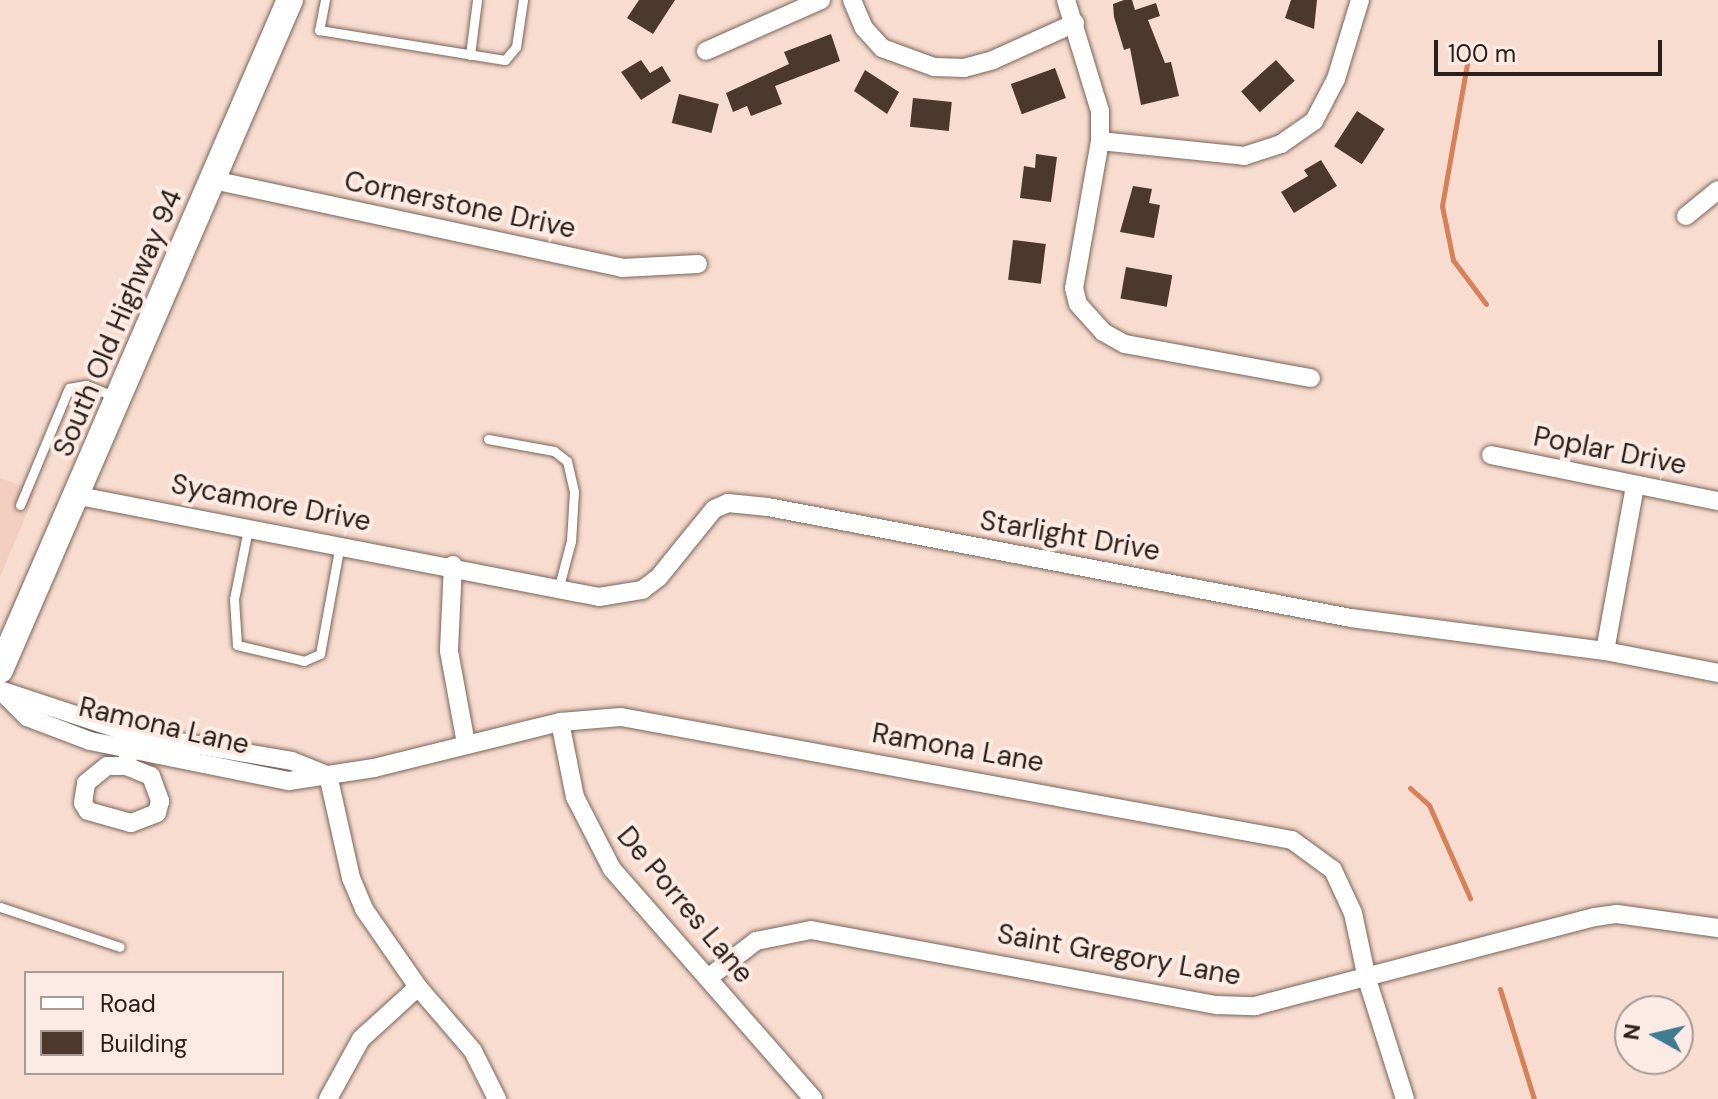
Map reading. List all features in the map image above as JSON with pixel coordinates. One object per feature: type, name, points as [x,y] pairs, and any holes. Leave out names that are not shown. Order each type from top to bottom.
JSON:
[{"type":"main road","name":"South Old Highway 94","points":[[0,670],[10,633],[79,496],[290,0]]},
{"type":"street","points":[[706,51],[821,0]]},
{"type":"street","points":[[852,0],[864,28],[882,48],[934,67],[964,68],[993,60],[1075,23]]},
{"type":"street","points":[[1066,0],[1094,80],[1100,141],[1074,288],[1086,316],[1125,344],[1311,378]]},
{"type":"street","points":[[1100,141],[1244,156],[1281,144],[1314,121],[1336,79],[1360,0]]},
{"type":"street","name":"Cornerstone Drive","points":[[213,180],[622,268],[698,264]]},
{"type":"street","points":[[1686,216],[1718,190]]},
{"type":"street","name":"Poplar Drive","points":[[1491,455],[1718,501]]},
{"type":"street","points":[[1605,651],[1635,486]]},
{"type":"street","name":"Sycamore Drive","points":[[79,496],[453,565]]},
{"type":"street","name":"Starlight Drive","points":[[453,565],[599,597],[642,590],[659,577],[704,517],[728,503],[1351,618],[1605,651],[1718,673]]},
{"type":"street","points":[[453,565],[449,651],[466,744]]},
{"type":"street","name":"Ramona Lane","points":[[0,691],[130,750],[289,781],[328,775],[560,722],[644,719],[1292,840],[1333,870],[1353,913],[1367,979],[1405,1099]]},
{"type":"street","name":"De Porres Lane","points":[[560,722],[575,797],[592,836],[612,869],[813,1099]]},
{"type":"street","name":"Ramona Lane","points":[[130,750],[244,754],[292,761],[328,775]]},
{"type":"street","points":[[241,773],[244,754]]},
{"type":"street","points":[[328,775],[351,878],[364,909],[418,987],[473,1051],[497,1099]]},
{"type":"street","name":"Saint Gregory Lane","points":[[708,978],[756,941],[811,930],[1217,1005],[1255,1006],[1595,917],[1617,914],[1718,928]]},
{"type":"street","points":[[328,1099],[361,1039],[418,987]]},
{"type":"lane","points":[[325,0],[319,30],[505,60],[516,47],[523,0]]},
{"type":"lane","points":[[470,55],[477,0]]},
{"type":"lane","points":[[20,505],[69,388],[86,385],[121,399]]},
{"type":"lane","points":[[488,439],[554,451],[567,461],[574,492],[571,541],[558,590]]},
{"type":"lane","points":[[249,527],[232,634],[237,645],[248,651],[280,657],[304,661],[320,654],[340,544]]},
{"type":"lane","points":[[0,907],[120,947]]},
{"type":"shaded area","points":[[0,478],[36,491],[0,577]]},
{"type":"building","points":[[639,0],[675,0],[653,34],[627,18]]},
{"type":"building","points":[[1132,0],[1135,10],[1156,3],[1160,16],[1148,20],[1165,63],[1171,62],[1179,96],[1141,105],[1130,48],[1124,50],[1114,17],[1113,4]]},
{"type":"building","points":[[1291,0],[1317,0],[1314,29],[1285,18]]},
{"type":"building","points":[[831,34],[840,61],[775,86],[782,104],[751,116],[747,106],[733,112],[726,93],[789,64],[784,52]]},
{"type":"building","points":[[641,60],[650,73],[662,66],[671,81],[641,100],[621,72]]},
{"type":"building","points":[[1276,60],[1295,81],[1260,112],[1241,91]]},
{"type":"building","points":[[1055,68],[1066,98],[1022,114],[1011,84]]},
{"type":"building","points":[[865,70],[899,92],[887,114],[854,91]]},
{"type":"building","points":[[679,94],[719,104],[712,133],[672,123]]},
{"type":"building","points":[[913,98],[952,102],[949,131],[910,127]]},
{"type":"building","points":[[1357,111],[1385,129],[1362,164],[1334,146]]},
{"type":"building","points":[[1036,154],[1057,157],[1051,202],[1020,198],[1024,166],[1035,168]]},
{"type":"building","points":[[1321,160],[1337,186],[1294,213],[1281,192],[1308,176],[1304,170]]},
{"type":"building","points":[[1133,186],[1152,189],[1149,203],[1160,205],[1154,238],[1120,232]]},
{"type":"building","points":[[1013,240],[1046,244],[1041,284],[1008,280]]},
{"type":"building","points":[[1126,267],[1172,275],[1167,307],[1120,299]]},
{"type":"waterway","points":[[1467,64],[1442,206],[1453,260],[1486,304]]},
{"type":"waterway","points":[[1410,788],[1429,805],[1470,898]]},
{"type":"waterway","points":[[1500,989],[1534,1099]]}]
